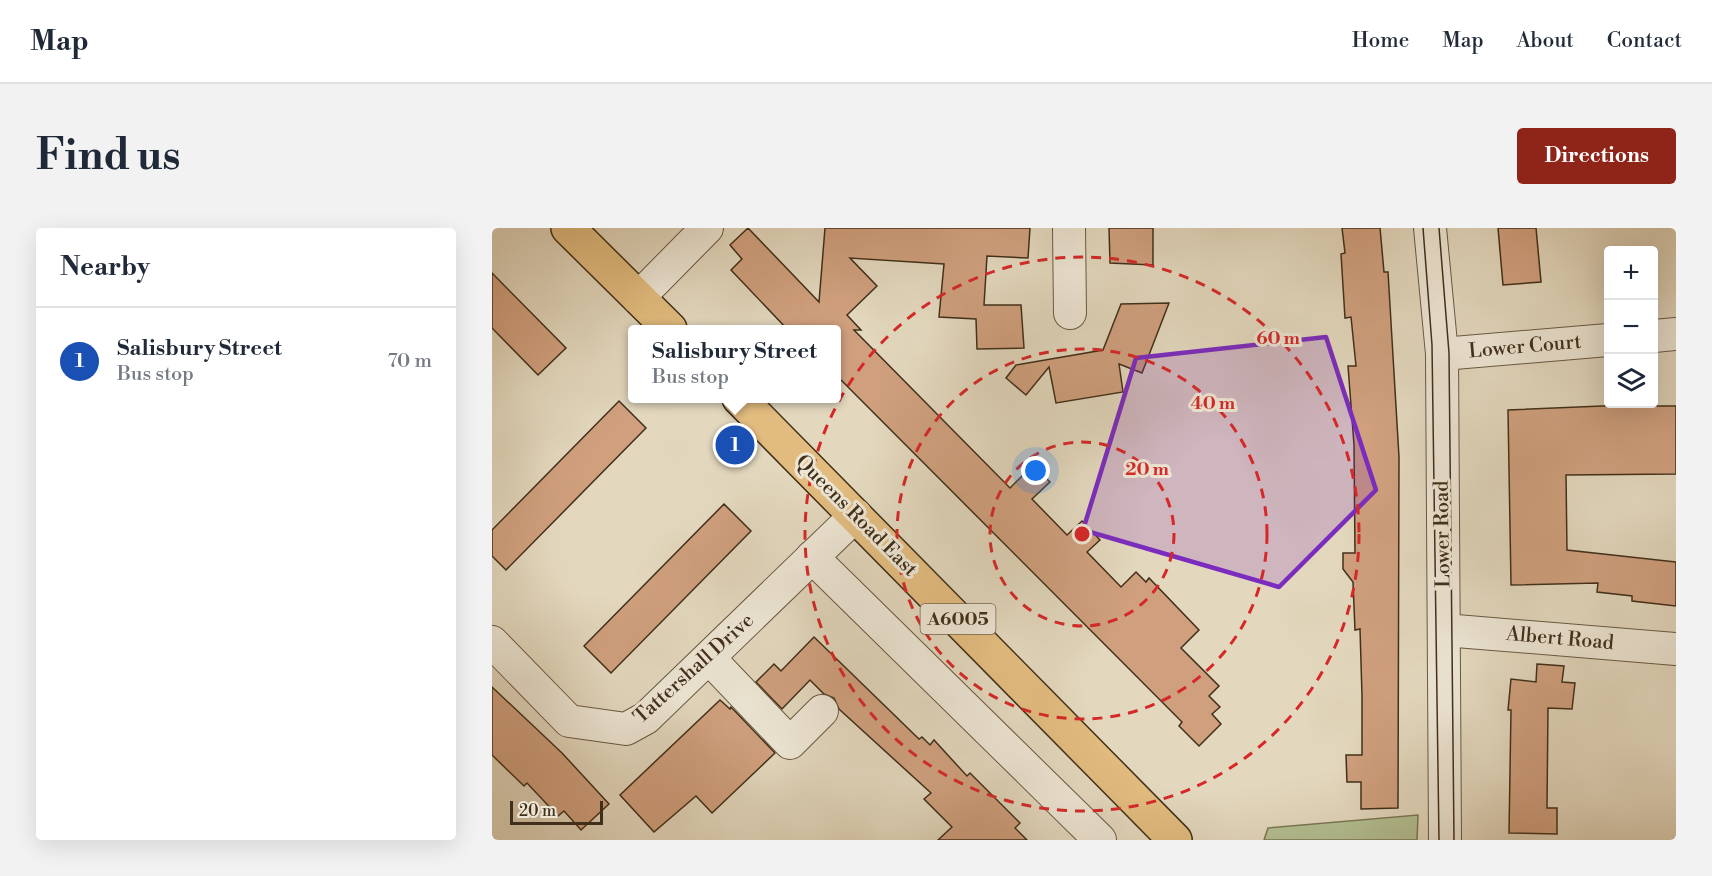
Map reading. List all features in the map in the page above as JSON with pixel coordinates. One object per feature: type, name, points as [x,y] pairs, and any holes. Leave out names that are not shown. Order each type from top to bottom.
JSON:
[{"type":"main road","points":[[568,228],[665,325]]},
{"type":"main road","name":"Queens Road East","points":[[743,403],[1175,840]]},
{"type":"street","points":[[638,298],[707,228]]},
{"type":"street","points":[[1069,228],[1070,313]]},
{"type":"street","name":"Lower Road","points":[[1430,228],[1442,354],[1445,840]]},
{"type":"street","points":[[1658,336],[1676,334]]},
{"type":"street","name":"Lower Court","points":[[1442,354],[1604,339]]},
{"type":"street","name":"Tattershall Drive","points":[[492,642],[569,721],[604,728],[626,729],[646,718],[856,515]]},
{"type":"street","points":[[812,557],[1100,840]]},
{"type":"street","name":"Albert Road","points":[[1444,630],[1676,650]]},
{"type":"street","points":[[709,658],[790,743],[822,711]]},
{"type":"highlighted area","points":[[1326,337],[1376,490],[1279,587],[1083,530],[1136,358]]},
{"type":"green space","points":[[1418,815],[1417,840],[1264,840],[1268,828]]},
{"type":"building","points":[[748,228],[819,302],[825,228],[1030,228],[1028,258],[987,256],[984,305],[1021,305],[1024,348],[977,349],[976,319],[939,317],[944,264],[850,258],[877,286],[847,315],[861,330],[854,330],[1010,488],[1033,465],[1050,482],[1032,499],[1067,535],[1082,521],[1100,540],[1087,552],[1121,587],[1136,572],[1146,582],[1149,578],[1199,630],[1181,648],[1219,686],[1209,696],[1220,707],[1212,714],[1221,724],[1199,746],[1179,726],[1182,722],[841,380],[841,325],[783,325],[731,270],[742,259],[730,245]]},
{"type":"building","points":[[1109,228],[1153,228],[1153,265],[1110,263]]},
{"type":"building","points":[[1342,228],[1380,228],[1384,272],[1388,272],[1399,457],[1398,808],[1361,809],[1361,782],[1347,782],[1346,755],[1362,755],[1362,696],[1360,629],[1355,630],[1353,582],[1343,569],[1343,553],[1355,553],[1354,445],[1348,366],[1356,366],[1351,317],[1345,318],[1341,254],[1345,253]]},
{"type":"building","points":[[1498,228],[1536,228],[1541,282],[1503,285]]},
{"type":"building","points":[[492,273],[566,348],[538,375],[492,328]]},
{"type":"building","points":[[1169,303],[1142,373],[1119,364],[1123,392],[1056,403],[1049,367],[1026,395],[1006,378],[1016,365],[1103,350],[1121,304]]},
{"type":"building","points":[[619,401],[646,428],[506,570],[492,556],[492,530]]},
{"type":"building","points":[[1676,406],[1676,474],[1566,475],[1567,550],[1676,562],[1676,606],[1632,601],[1632,596],[1597,592],[1598,583],[1511,585],[1508,410]]},
{"type":"building","points":[[724,504],[751,531],[611,673],[584,646]]},
{"type":"building","points":[[814,637],[919,739],[922,737],[930,745],[934,740],[967,776],[970,773],[1020,823],[1015,828],[1027,840],[938,840],[952,827],[924,799],[931,793],[839,709],[834,698],[824,694],[810,680],[782,709],[756,682],[774,664],[781,671]]},
{"type":"building","points":[[1537,664],[1564,666],[1562,682],[1575,683],[1572,709],[1548,708],[1547,808],[1557,808],[1557,834],[1509,833],[1511,710],[1508,710],[1511,679],[1536,682]]},
{"type":"building","points":[[492,687],[562,753],[609,804],[581,830],[564,811],[558,816],[527,783],[524,786],[492,755]]},
{"type":"building","points":[[720,700],[730,709],[731,707],[775,753],[712,813],[696,796],[654,832],[620,795]]},
{"type":"tram line","points":[[1423,228],[1432,345],[1439,840]]},
{"type":"tram line","points":[[1439,228],[1449,353],[1454,840]]},
{"type":"place","name":"Salisbury Street","points":[[735,445]]}]
